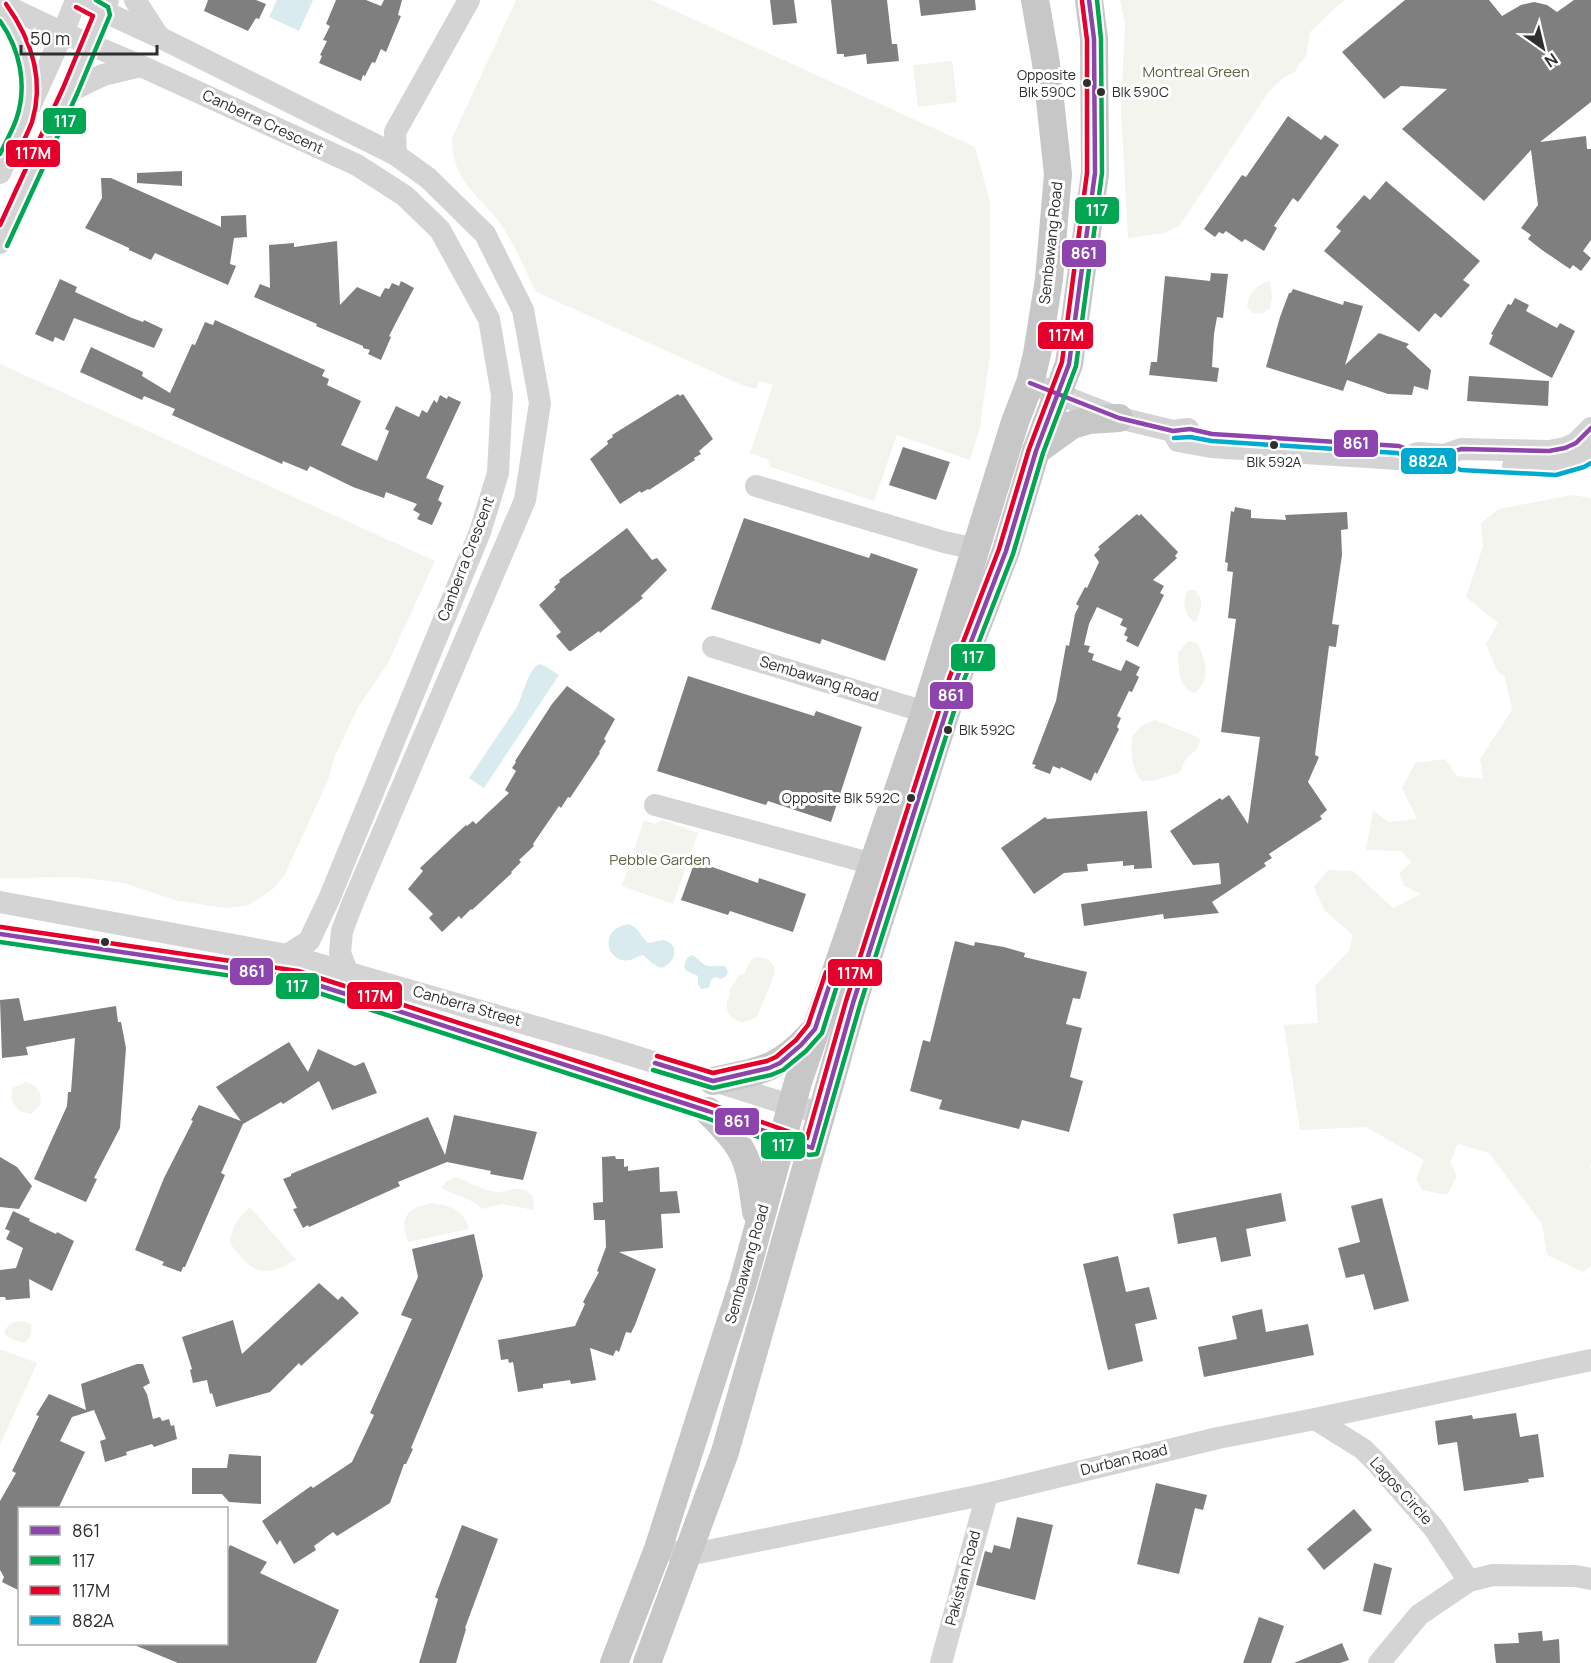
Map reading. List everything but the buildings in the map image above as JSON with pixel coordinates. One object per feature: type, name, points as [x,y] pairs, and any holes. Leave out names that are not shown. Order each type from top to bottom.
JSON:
[{"type":"main road","name":"Sembawang Road","points":[[647,1663],[725,1452],[853,1003],[884,867],[925,712],[1015,422],[1030,383],[1037,354],[1049,279],[1058,174],[1046,63],[1035,0]]},
{"type":"main road","name":"Sembawang Road","points":[[614,1663],[658,1548],[743,1283],[790,1105],[815,1029],[884,867],[1006,551],[1036,451],[1069,364],[1095,173],[1094,39],[1089,0]]},
{"type":"main road","points":[[1036,451],[1072,425],[1089,420],[1119,418]]},
{"type":"main road","points":[[713,1081],[769,1068],[780,1063],[801,1046],[815,1029]]},
{"type":"main road","points":[[708,1111],[734,1137],[746,1158],[751,1175],[758,1228]]},
{"type":"street","name":"Canberra Crescent","points":[[78,0],[106,6],[159,37],[396,155],[429,178],[485,234],[523,309],[540,403],[525,500],[393,806],[342,931],[340,953],[347,971]]},
{"type":"street","points":[[0,173],[78,0]]},
{"type":"street","points":[[135,0],[159,37]]},
{"type":"street","points":[[367,139],[382,134],[456,0]]},
{"type":"street","points":[[396,155],[395,132],[469,0]]},
{"type":"street","name":"Canberra Crescent","points":[[0,3],[88,45],[141,66],[357,165],[405,196],[440,230],[489,319],[502,395],[498,473],[480,532],[329,899],[296,964]]},
{"type":"street","points":[[0,243],[70,91],[106,6]]},
{"type":"street","points":[[0,8],[18,36],[27,56],[29,82],[24,119]]},
{"type":"street","points":[[70,91],[103,75],[141,66]]},
{"type":"street","points":[[1030,383],[1119,418],[1173,431],[1190,429],[1212,434],[1399,446],[1418,453],[1444,454],[1461,449],[1549,451],[1586,442]]},
{"type":"street","points":[[756,486],[944,542],[976,549]]},
{"type":"street","name":"Sembawang Road","points":[[713,647],[925,712]]},
{"type":"street","points":[[655,805],[884,867]]},
{"type":"street","name":"Canberra Street","points":[[0,902],[296,964],[812,1148]]},
{"type":"street","name":"Canberra Street","points":[[0,934],[347,971],[822,1113]]},
{"type":"street","name":"Durban Road","points":[[658,1548],[688,1555],[987,1494],[1218,1438],[1591,1360]]},
{"type":"street","name":"Lagos Circle","points":[[1316,1419],[1363,1449],[1376,1462],[1433,1527],[1469,1581]]},
{"type":"street","name":"Pakistan Road","points":[[941,1663],[987,1494]]},
{"type":"street","points":[[1379,1663],[1419,1615],[1469,1581],[1493,1575],[1575,1576],[1591,1579]]},
{"type":"green space","points":[[516,0],[651,0],[975,147],[990,202],[990,355],[980,427],[970,460],[897,435],[874,501],[771,467],[767,459],[750,453],[773,385],[759,381],[756,389],[742,385],[536,292],[504,229],[462,178],[453,154],[452,138]]},
{"type":"green space","name":"Montreal Green","points":[[1120,0],[1344,0],[1310,32],[1306,57],[1295,72],[1284,77],[1270,90],[1180,225],[1164,233],[1128,238],[1121,111],[1125,23]]},
{"type":"green space","points":[[952,61],[957,102],[918,107],[913,65]]},
{"type":"green space","points":[[1270,281],[1272,297],[1270,308],[1262,314],[1253,313],[1247,307],[1251,293],[1257,287]]},
{"type":"green space","points":[[0,364],[435,561],[387,665],[358,707],[284,876],[273,889],[249,905],[226,908],[178,901],[124,883],[77,877],[0,878]]},
{"type":"green space","points":[[1572,495],[1591,498],[1591,1165],[1589,1165],[1591,1169],[1591,1266],[1583,1272],[1547,1255],[1542,1224],[1489,1153],[1458,1144],[1450,1162],[1457,1176],[1447,1195],[1422,1190],[1416,1179],[1424,1160],[1366,1127],[1300,1130],[1284,1025],[1318,1023],[1315,986],[1349,951],[1353,935],[1324,910],[1314,887],[1328,870],[1353,871],[1393,908],[1421,894],[1404,886],[1399,873],[1412,862],[1401,851],[1366,850],[1373,811],[1389,822],[1417,819],[1402,788],[1415,763],[1445,759],[1457,776],[1483,779],[1480,759],[1512,710],[1505,677],[1497,671],[1486,644],[1498,623],[1466,597],[1483,546],[1481,523],[1499,509]]},
{"type":"green space","points":[[1188,590],[1194,590],[1201,600],[1197,620],[1194,622],[1185,607]]},
{"type":"green space","points":[[1188,641],[1197,643],[1206,670],[1200,688],[1194,693],[1184,686],[1179,670],[1178,653]]},
{"type":"green space","points":[[1155,720],[1195,736],[1200,739],[1199,745],[1185,760],[1180,772],[1156,780],[1142,781],[1134,766],[1132,737],[1141,726]]},
{"type":"green space","name":"Pebble Garden","points":[[644,820],[655,824],[663,820],[698,833],[673,904],[622,886]]},
{"type":"green space","points":[[757,957],[768,959],[774,966],[775,973],[757,1017],[740,1022],[728,1012],[729,991],[739,975],[744,974],[751,960]]},
{"type":"green space","points":[[26,1082],[34,1085],[41,1096],[40,1105],[31,1114],[19,1111],[12,1101],[12,1088]]},
{"type":"green space","points":[[456,1177],[497,1192],[524,1190],[533,1197],[534,1210],[502,1204],[482,1209],[476,1203],[441,1188],[447,1181]]},
{"type":"green space","points":[[431,1203],[444,1205],[460,1213],[469,1229],[408,1242],[404,1226],[407,1215],[416,1208]]},
{"type":"green space","points":[[250,1207],[296,1260],[275,1270],[266,1271],[252,1267],[238,1253],[230,1243],[232,1232],[238,1219]]},
{"type":"green space","points":[[22,1321],[31,1324],[30,1337],[24,1343],[4,1334],[10,1324]]},
{"type":"green space","points":[[0,1349],[37,1363],[0,1445]]},
{"type":"shaded area","points":[[277,0],[313,0],[299,31],[269,17]]},
{"type":"shaded area","points":[[539,664],[559,675],[484,788],[469,778],[517,707],[529,677]]},
{"type":"shaded area","points":[[629,924],[648,943],[663,940],[672,945],[674,953],[670,962],[661,968],[643,955],[630,960],[616,957],[611,952],[609,939],[612,932]]},
{"type":"shaded area","points":[[692,955],[705,965],[726,967],[728,972],[726,976],[721,979],[715,977],[711,980],[709,988],[701,989],[698,976],[684,967],[687,958]]},
{"type":"transit line","name":"117","points":[[7,246],[77,94],[110,15],[108,7],[96,0]]},
{"type":"transit line","name":"861","points":[[0,934],[296,978],[708,1111],[812,1148],[853,1003],[957,678],[1006,551],[1036,451],[1069,364],[1095,173],[1094,39],[1089,0]]},
{"type":"transit line","name":"117","points":[[0,942],[294,985],[706,1118],[809,1155],[817,1154],[860,1005],[964,680],[1013,554],[1043,453],[1076,366],[1102,173],[1101,39],[1097,0]]},
{"type":"transit line","name":"117M","points":[[1,927],[298,971],[710,1104],[807,1138],[846,1001],[950,676],[999,549],[1029,449],[1062,362],[1087,173],[1087,40],[1082,1]]},
{"type":"transit line","name":"117M","points":[[6,4],[29,45],[37,90],[32,122],[14,160]]},
{"type":"transit line","name":"117M","points":[[0,225],[63,88],[93,16],[76,7]]},
{"type":"transit line","name":"117","points":[[0,21],[13,44],[21,81],[20,107],[0,154]]},
{"type":"transit line","name":"861","points":[[1030,383],[1119,418],[1173,431],[1190,429],[1212,434],[1399,446],[1418,453],[1444,455],[1461,449],[1549,451],[1576,443],[1591,428]]},
{"type":"transit line","name":"882A","points":[[1174,438],[1190,437],[1212,441],[1397,453],[1417,460],[1442,462],[1461,470],[1556,475],[1591,463]]},
{"type":"transit line","name":"117M","points":[[657,1056],[713,1073],[776,1057],[796,1040],[808,1025],[826,972]]},
{"type":"transit line","name":"861","points":[[655,1063],[713,1081],[769,1068],[780,1063],[815,1029],[833,974]]},
{"type":"transit line","name":"117","points":[[653,1070],[713,1088],[771,1075],[783,1070],[806,1051],[822,1033],[840,976]]},
{"type":"place","name":"Opposite Blk 590C","points":[[1087,83]]},
{"type":"place","name":"Blk 590C","points":[[1101,92]]},
{"type":"place","name":"Blk 592A","points":[[1274,445]]},
{"type":"place","name":"Blk 592C","points":[[948,730]]},
{"type":"place","name":"Opposite Blk 592C","points":[[911,798]]}]
